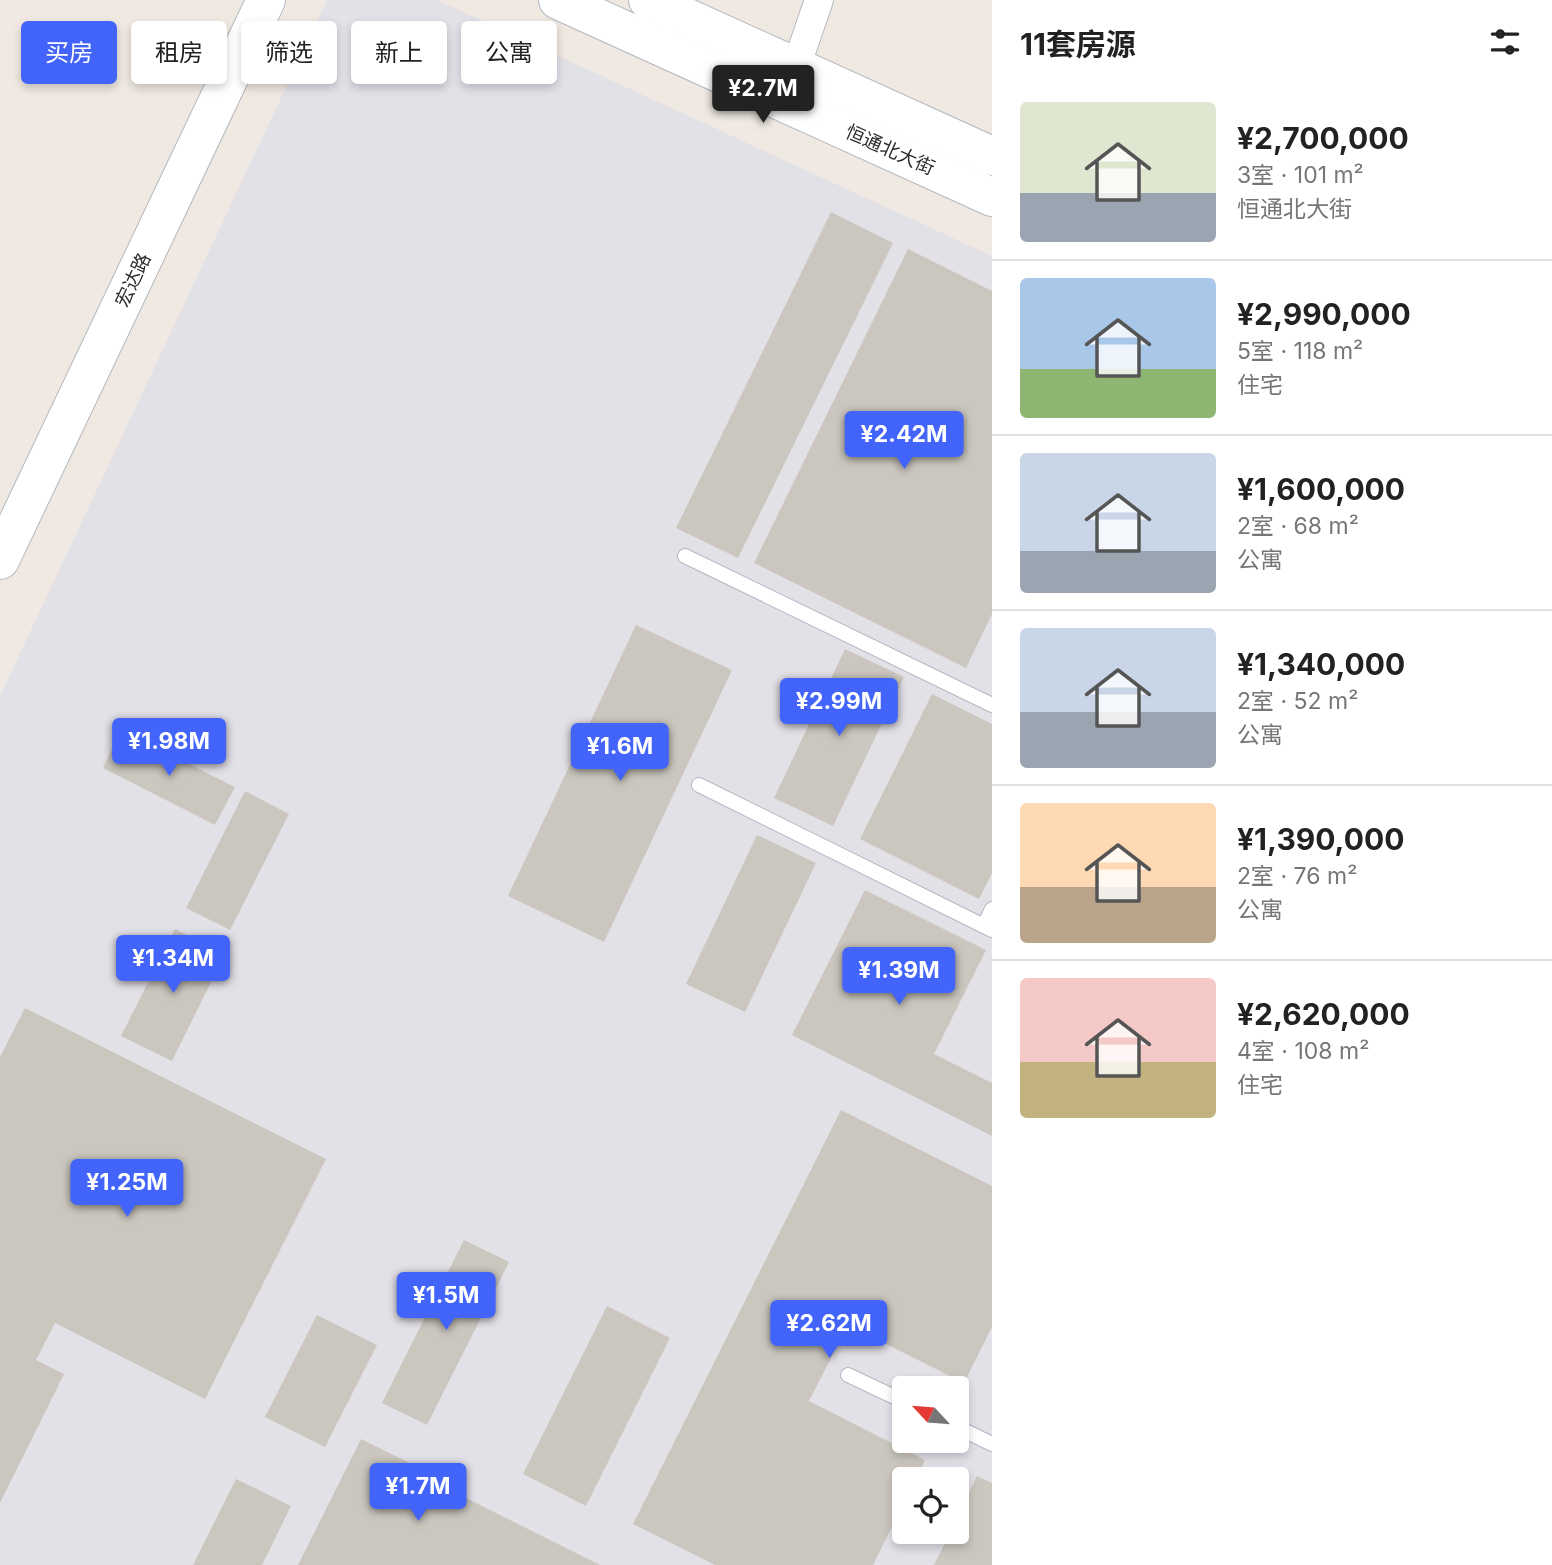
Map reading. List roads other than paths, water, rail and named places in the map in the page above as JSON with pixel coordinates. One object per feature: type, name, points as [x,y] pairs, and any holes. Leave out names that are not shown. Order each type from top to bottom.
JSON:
[{"type":"main road","name":"宏达路","points":[[0,560],[266,0]]},
{"type":"main road","name":"恒通北大街","points":[[558,0],[992,197]]},
{"type":"main road","name":"恒通北大街","points":[[648,0],[992,156]]},
{"type":"street","points":[[796,67],[819,0]]},
{"type":"lane","points":[[685,556],[992,705]]},
{"type":"lane","points":[[699,785],[988,928],[992,909]]},
{"type":"lane","points":[[848,1375],[892,1396]]},
{"type":"lane","points":[[970,1433],[992,1444]]}]
